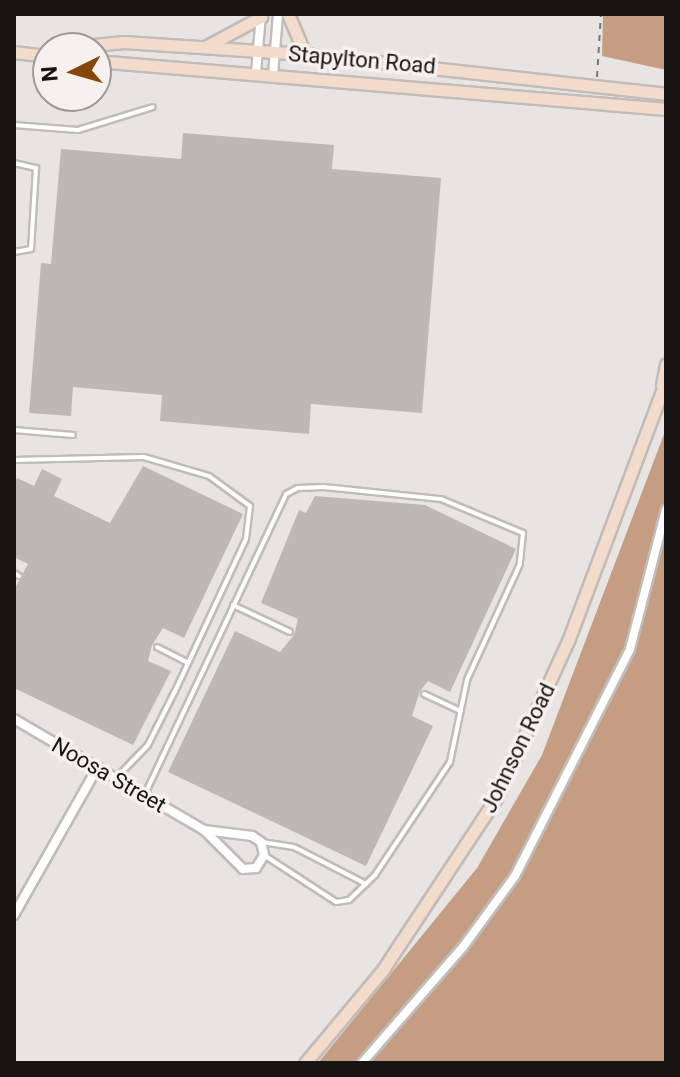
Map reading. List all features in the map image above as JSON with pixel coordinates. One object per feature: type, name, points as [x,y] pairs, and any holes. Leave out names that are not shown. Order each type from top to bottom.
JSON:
[{"type":"main road","points":[[288,14],[305,54]]},
{"type":"main road","points":[[204,47],[261,16]]},
{"type":"main road","name":"Stapylton Road","points":[[112,43],[305,54],[664,93]]},
{"type":"main road","name":"Stapylton Road","points":[[112,62],[666,109]]},
{"type":"main road","name":"Johnson Road","points":[[660,394],[666,364]]},
{"type":"main road","name":"Johnson Road","points":[[305,1063],[382,971],[496,798],[568,641],[666,380]]},
{"type":"street","points":[[273,75],[278,14]]},
{"type":"street","points":[[256,73],[261,16]]},
{"type":"street","points":[[362,1063],[463,947],[515,876],[630,649],[666,510]]},
{"type":"street","name":"Noosa Street","points":[[14,719],[204,830],[243,869],[256,868],[264,855]]},
{"type":"street","points":[[14,915],[97,768]]},
{"type":"street","name":"Noosa Street","points":[[204,830],[261,842]]},
{"type":"street","points":[[261,842],[264,855]]},
{"type":"lane","points":[[14,125],[78,130],[153,107]]},
{"type":"lane","points":[[14,170],[14,163],[36,168],[31,249],[14,252]]},
{"type":"lane","points":[[14,430],[73,435]]},
{"type":"lane","points":[[14,460],[144,457],[209,476],[250,506],[246,539],[148,745],[115,778]]},
{"type":"lane","points":[[144,795],[286,494],[298,488],[441,499],[523,533],[520,564],[474,661],[450,762],[366,884],[349,900],[336,902],[264,855]]},
{"type":"lane","points":[[233,605],[290,632]]},
{"type":"lane","points":[[157,647],[188,663]]},
{"type":"lane","points":[[424,694],[460,711]]},
{"type":"lane","points":[[261,842],[294,847],[366,884]]},
{"type":"path","points":[[597,85],[601,14]]},
{"type":"shaded area","points":[[603,14],[666,14],[666,70],[602,56]]},
{"type":"shaded area","points":[[666,429],[666,1063],[318,1063],[477,868],[542,755]]},
{"type":"building","points":[[183,133],[334,145],[332,169],[441,178],[422,413],[311,404],[309,434],[160,421],[162,395],[73,387],[71,416],[29,413],[41,263],[51,264],[61,149],[181,159]]},
{"type":"building","points":[[143,466],[243,514],[184,638],[163,628],[152,645],[148,661],[171,671],[133,745],[14,688],[14,590],[28,564],[14,557],[14,484],[17,478],[34,486],[42,469],[62,479],[54,496],[110,523]]},
{"type":"building","points":[[315,496],[425,505],[516,549],[450,692],[428,681],[420,691],[412,716],[433,726],[366,866],[168,772],[235,631],[280,652],[294,635],[298,619],[261,603],[299,510],[306,513]]}]
